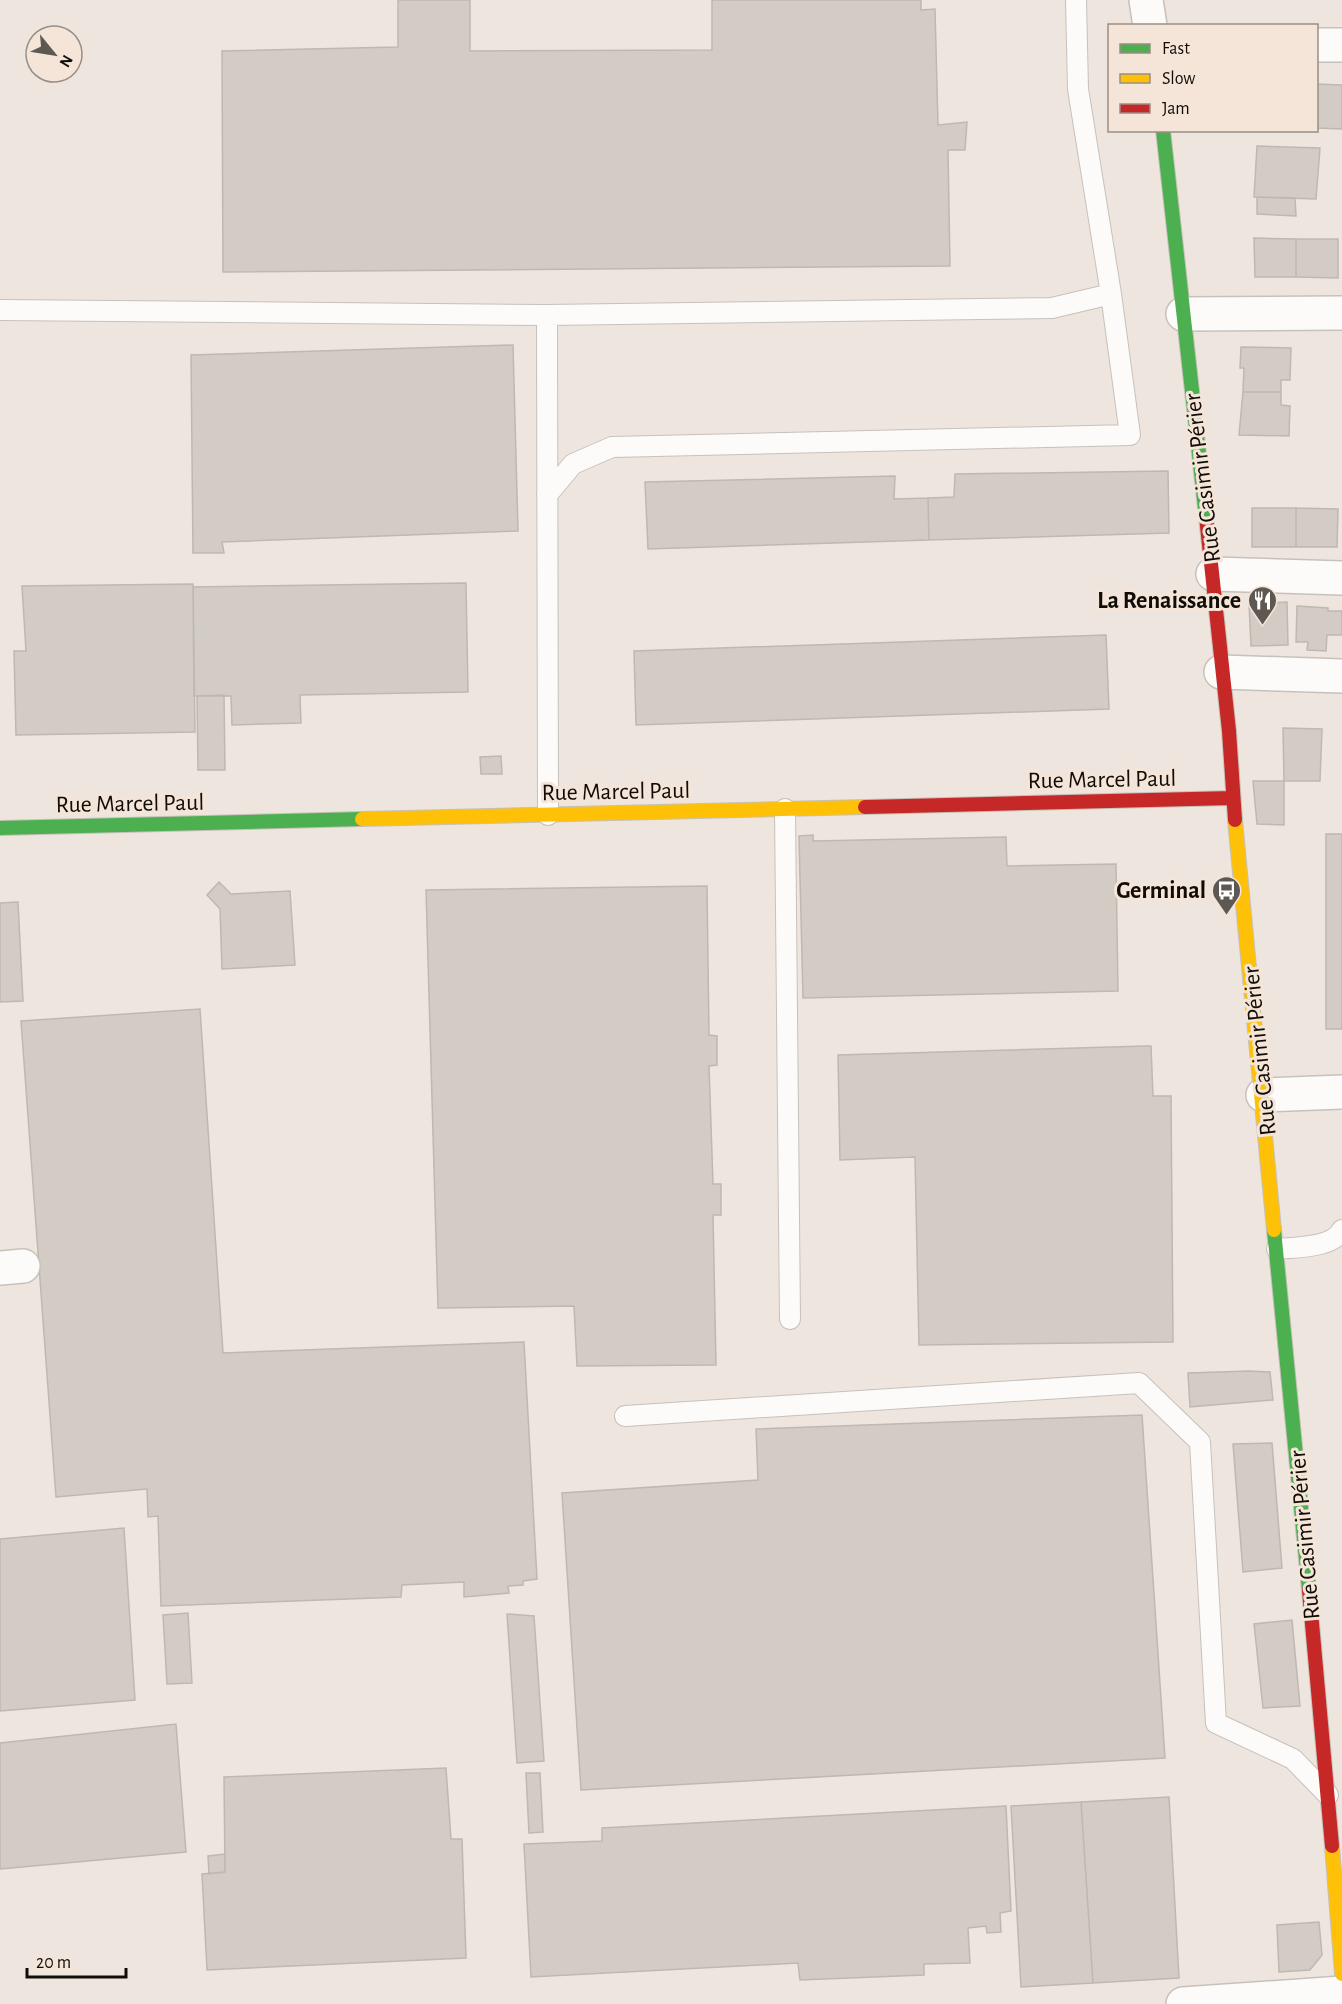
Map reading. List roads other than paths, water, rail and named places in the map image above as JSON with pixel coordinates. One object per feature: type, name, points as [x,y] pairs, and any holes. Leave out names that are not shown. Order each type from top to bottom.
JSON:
[{"type":"street","points":[[1146,0],[1150,24]]},
{"type":"street","points":[[1318,45],[1342,45]]},
{"type":"street","name":"Rue Casimir Périer","points":[[1163,132],[1229,731],[1233,798],[1328,1796],[1342,1974]]},
{"type":"street","points":[[1183,314],[1342,313]]},
{"type":"street","points":[[1213,574],[1342,578]]},
{"type":"street","points":[[1221,672],[1342,676]]},
{"type":"street","name":"Rue Marcel Paul","points":[[0,828],[1233,798]]},
{"type":"street","points":[[1263,1095],[1342,1092]]},
{"type":"street","points":[[1183,2004],[1342,1993]]},
{"type":"lane","points":[[547,495],[573,464],[612,447],[1130,435],[1111,294],[1078,89],[1076,0]]},
{"type":"lane","points":[[0,310],[547,315],[1052,308],[1111,294]]},
{"type":"lane","points":[[547,315],[548,815]]},
{"type":"lane","points":[[785,809],[790,1319]]},
{"type":"lane","points":[[1277,1249],[1327,1243],[1339,1237],[1342,1230]]},
{"type":"lane","points":[[625,1416],[1139,1383],[1200,1442],[1216,1723],[1293,1759],[1328,1796]]},
{"type":"place","name":"La Renaissance","points":[[1262,626]]},
{"type":"place","name":"Germinal","points":[[1227,916]]}]
